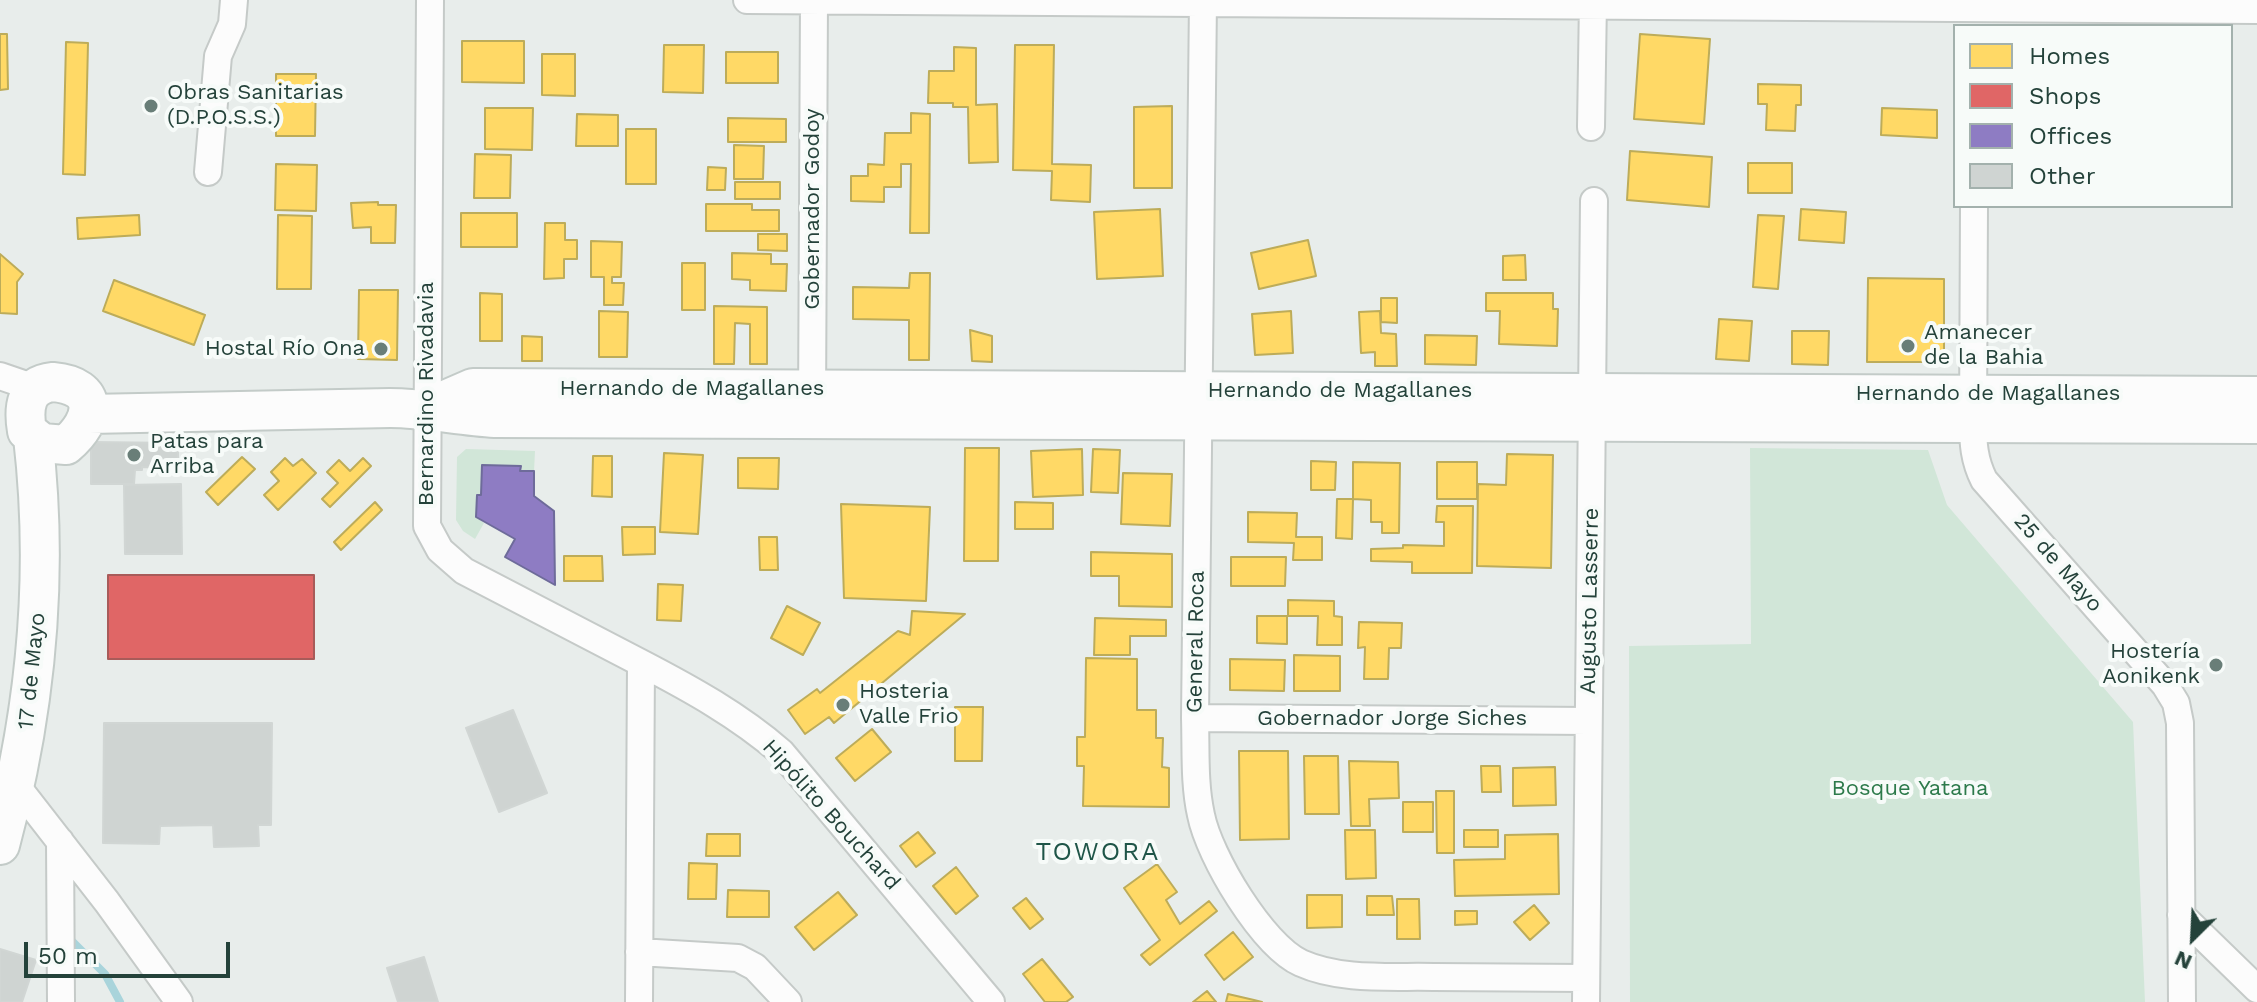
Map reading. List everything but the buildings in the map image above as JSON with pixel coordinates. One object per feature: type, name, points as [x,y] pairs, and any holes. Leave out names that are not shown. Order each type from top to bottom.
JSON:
[{"type":"main road","name":"Hernando de Magallanes","points":[[17,382],[53,382],[85,403],[166,412],[427,408],[495,418],[812,404],[1973,408],[2257,396]]},
{"type":"main road","points":[[17,382],[31,434],[77,436],[85,403]]},
{"type":"main road","name":"Hernando de Magallanes","points":[[1973,408],[2257,424]]},
{"type":"main road","name":"17 de Mayo","points":[[0,845],[26,731],[39,606],[40,495],[31,434]]},
{"type":"street","points":[[208,172],[218,56],[232,24],[234,0]]},
{"type":"street","name":"Bernardino Rivadavia","points":[[430,0],[427,526],[440,550],[464,571],[641,663]]},
{"type":"street","points":[[747,0],[1592,3],[1976,12],[2257,10]]},
{"type":"street","name":"Gobernador Godoy","points":[[812,404],[814,0]]},
{"type":"street","name":"General Roca","points":[[1203,2],[1195,718],[1197,788],[1204,831],[1256,923],[1280,948],[1300,962],[1327,971],[1367,976],[1586,990]]},
{"type":"street","points":[[1591,127],[1592,3]]},
{"type":"street","name":"Augusto Lasserre","points":[[1586,990],[1594,201]]},
{"type":"street","name":"25 de Mayo","points":[[1974,208],[1973,449],[1984,480],[2165,685],[2176,703],[2180,723],[2182,1002]]},
{"type":"street","points":[[639,1002],[641,663]]},
{"type":"street","name":"Hipólito Bouchard","points":[[641,663],[700,694],[749,725],[781,752],[991,1002]]},
{"type":"street","name":"Gobernador Jorge Siches","points":[[1195,718],[1588,721]]},
{"type":"street","points":[[16,785],[107,902],[179,1002]]},
{"type":"street","points":[[60,841],[61,1002]]},
{"type":"street","points":[[2181,915],[2257,989]]},
{"type":"street","points":[[639,952],[738,958],[755,967],[788,1002]]},
{"type":"green space","name":"Bosque Yatana","points":[[1750,448],[1928,450],[1947,505],[2133,722],[2145,1002],[1630,1002],[1629,646],[1751,644]]},
{"type":"green space","points":[[466,449],[535,451],[534,471],[520,471],[520,466],[482,465],[481,495],[477,496],[476,517],[484,523],[475,539],[463,531],[456,520],[457,457]]},
{"type":"waterway","points":[[70,939],[105,974],[120,1002]]},
{"type":"place","name":"Obras Sanitarias (D.P.O.S.S.)","points":[[151,106]]},
{"type":"place","name":"Amanecer de la Bahia","points":[[1908,346]]},
{"type":"place","name":"Hostal Río Ona","points":[[381,349]]},
{"type":"place","name":"Patas para Arriba","points":[[134,455]]},
{"type":"place","name":"Hostería Aonikenk","points":[[2216,665]]},
{"type":"place","name":"Hosteria Valle Frio","points":[[843,705]]},
{"type":"district","name":"TOWORA","points":[[1098,852]]}]
